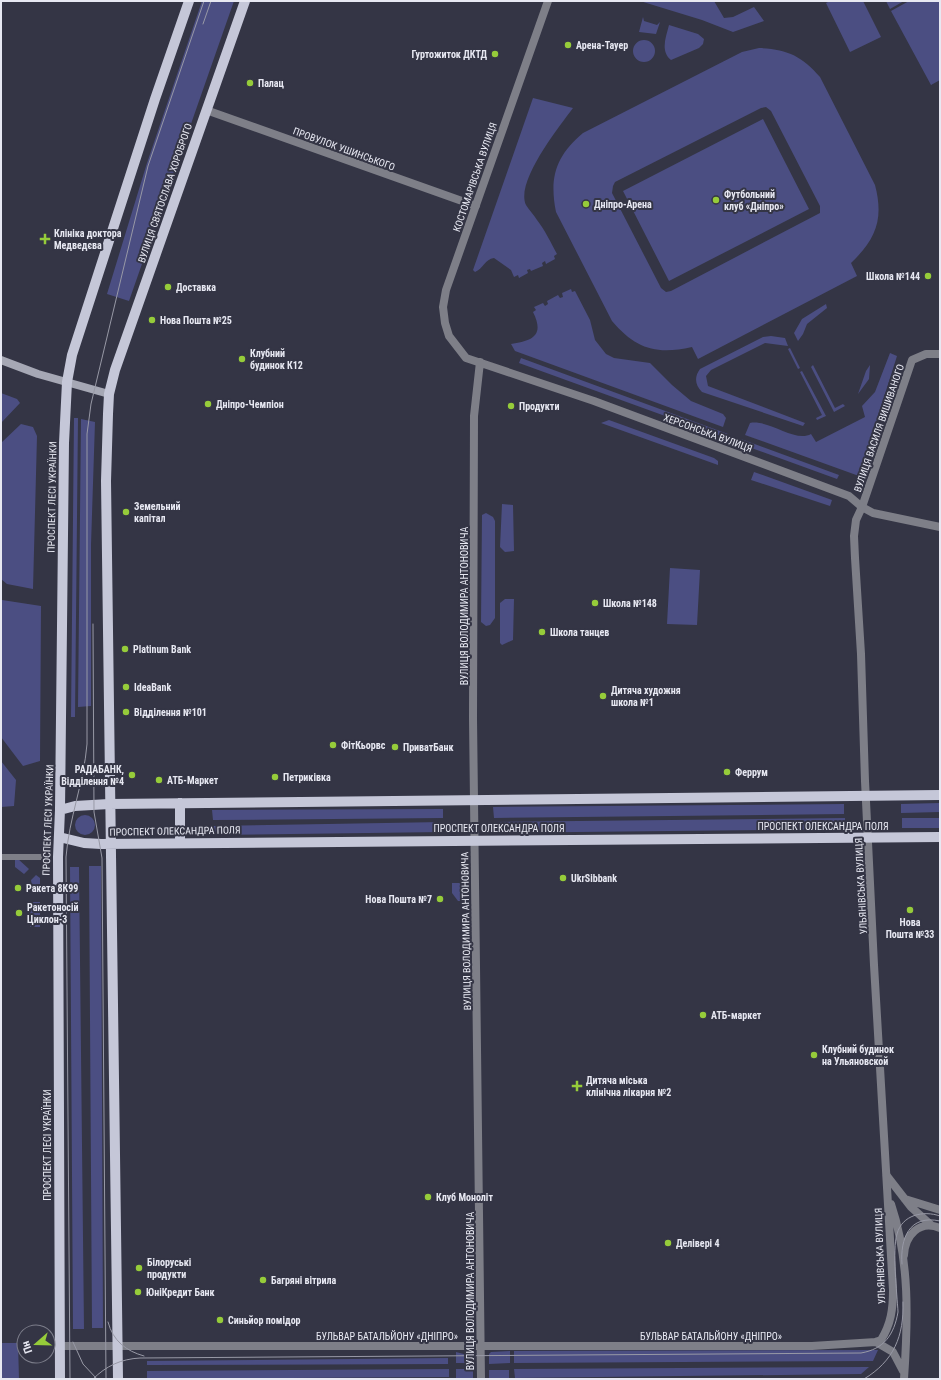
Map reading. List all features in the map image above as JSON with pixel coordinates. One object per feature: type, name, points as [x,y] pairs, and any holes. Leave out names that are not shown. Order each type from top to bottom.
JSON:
[{"type":"main road","points":[[67,382],[72,355],[146,127],[189,1]]},
{"type":"main road","name":"ВУЛИЦЯ СВЯТОСЛАВА ХОРОБРОГО","points":[[109,394],[115,370],[244,1]]},
{"type":"main road","points":[[1,360],[109,394],[106,481],[109,804],[111,843],[118,1379]]},
{"type":"main road","name":"ПРОСПЕКТ ЛЕСІ УКРАЇНКИ","points":[[60,1379],[59,837],[64,443],[67,382]]},
{"type":"main road","points":[[60,810],[76,806],[109,804],[940,795]]},
{"type":"main road","points":[[180,803],[180,843]]},
{"type":"main road","name":"ПРОСПЕКТ ОЛЕКСАНДРА ПОЛЯ","points":[[59,837],[84,843],[180,843],[475,839],[869,839],[940,837]]},
{"type":"street","name":"КОСТОМАРІВСЬКА ВУЛИЦЯ","points":[[466,358],[449,336],[445,323],[443,307],[446,290],[548,1]]},
{"type":"street","name":"ПРОВУЛОК УШИНСЬКОГО","points":[[206,110],[476,206]]},
{"type":"street","name":"ВУЛИЦЯ ВАСИЛЯ ВИШИВАНОГО","points":[[862,507],[912,360],[926,354],[940,354]]},
{"type":"street","name":"ХЕРСОНСЬКА ВУЛИЦЯ","points":[[466,358],[594,401],[849,496],[862,507],[873,513],[940,527]]},
{"type":"street","name":"ВУЛИЦЯ ВОЛОДИМИРА АНТОНОВИЧА","points":[[480,362],[474,436],[474,800],[480,1379]]},
{"type":"street","name":"УЛЬЯНІВСЬКА ВУЛИЦЯ","points":[[862,507],[856,520],[854,536],[893,1307],[889,1323],[878,1341]]},
{"type":"street","points":[[1,857],[44,857]]},
{"type":"street","points":[[887,1176],[904,1198],[932,1225],[940,1228]]},
{"type":"street","name":"УЛЬЯНІВСЬКА ВУЛИЦЯ","points":[[888,1193],[899,1229],[904,1260],[907,1319],[904,1377]]},
{"type":"street","points":[[904,1198],[940,1210]]},
{"type":"street","points":[[904,1260],[905,1249],[910,1235],[922,1226],[932,1225]]},
{"type":"street","name":"БУЛЬВАР БАТАЛЬЙОНУ «ДНІПРО»","points":[[60,1346],[812,1346],[878,1341]]},
{"type":"street","points":[[878,1341],[893,1352],[900,1364],[904,1377]]},
{"type":"shaded area","points":[[202,1],[234,1],[129,301],[107,294],[147,163]]},
{"type":"shaded area","points":[[640,1],[714,1],[724,18],[733,17],[754,7],[764,21],[733,32],[702,20]]},
{"type":"shaded area","points":[[830,1],[863,1],[881,37],[850,52],[826,3]]},
{"type":"shaded area","points":[[886,1],[904,1],[890,9]]},
{"type":"shaded area","points":[[909,1],[940,1],[940,80],[931,85],[891,11]]},
{"type":"shaded area","points":[[643,17],[644,21],[657,25],[660,22],[656,34],[639,32]]},
{"type":"shaded area","points":[[669,25],[698,34],[704,39],[703,44],[699,48],[671,60],[665,48],[665,39]]},
{"type":"shaded area","points":[[644,40],[652,43],[655,51],[652,59],[644,62],[636,59],[633,51],[636,43]]},
{"type":"shaded area","name":"Дніпро-Арена","points":[[759,48],[786,52],[807,64],[820,77],[875,185],[879,208],[876,228],[867,245],[851,263],[857,276],[698,359],[692,347],[668,350],[648,348],[638,344],[630,338],[612,321],[556,212],[553,188],[557,168],[566,150],[583,133],[742,52]],"holes":[[[766,107],[771,111],[820,206],[820,213],[671,291],[666,292],[661,288],[612,193],[615,182],[761,108]]]},
{"type":"shaded area","points":[[533,98],[573,108],[549,141],[532,169],[524,195],[526,205],[543,228],[557,254],[554,256],[555,259],[546,264],[545,261],[542,263],[543,266],[531,271],[530,269],[527,270],[528,273],[519,278],[518,275],[514,277],[511,270],[494,258],[488,260],[478,271],[475,272],[473,270]]},
{"type":"shaded area","name":"Футбольний клуб «Дніпро»","points":[[763,119],[809,209],[669,281],[623,191]]},
{"type":"shaded area","points":[[571,289],[572,292],[575,291],[590,320],[595,340],[606,354],[614,358],[650,363],[691,401],[723,414],[726,418],[723,427],[515,351],[511,344],[530,339],[537,332],[538,327],[533,312],[536,310],[534,307],[543,303],[545,306],[548,304],[547,301],[558,295],[560,298],[563,297],[562,293]]},
{"type":"shaded area","points":[[826,304],[827,308],[807,324],[798,341],[794,333],[802,319]]},
{"type":"shaded area","points":[[771,336],[785,338],[788,346],[765,343],[711,370],[706,376],[708,386],[805,423],[803,426],[702,392],[698,387],[696,378],[700,369],[763,337]]},
{"type":"shaded area","points":[[790,348],[800,368],[798,369],[788,349]]},
{"type":"shaded area","points":[[890,353],[897,356],[859,476],[745,435],[750,423],[757,423],[765,424],[797,436],[811,434],[816,442],[865,417],[862,406],[875,392]]},
{"type":"shaded area","points":[[521,358],[728,434],[723,437],[519,363]]},
{"type":"shaded area","points":[[813,365],[835,408],[843,404],[845,406],[834,412],[811,367]]},
{"type":"shaded area","points":[[870,365],[869,379],[858,394],[866,371]]},
{"type":"shaded area","points":[[802,371],[826,416],[817,420],[816,418],[822,415],[800,372]]},
{"type":"shaded area","points":[[1,393],[17,399],[20,403],[1,423]]},
{"type":"shaded area","points":[[74,418],[78,418],[75,717],[71,717]]},
{"type":"shaded area","points":[[81,419],[95,422],[91,545],[91,706],[78,707]]},
{"type":"shaded area","points":[[609,420],[714,458],[718,461],[718,465],[601,423]]},
{"type":"shaded area","points":[[21,424],[33,427],[37,436],[33,589],[7,584],[1,579],[1,443]]},
{"type":"shaded area","points":[[741,439],[839,475],[837,479],[743,445]]},
{"type":"shaded area","points":[[754,472],[832,500],[830,506],[751,480]]},
{"type":"shaded area","points":[[502,504],[513,505],[514,551],[505,552],[500,547]]},
{"type":"shaded area","points":[[486,513],[493,517],[495,521],[495,618],[490,625],[486,626],[481,622],[482,515]]},
{"type":"shaded area","points":[[670,568],[700,570],[697,625],[667,624]]},
{"type":"shaded area","points":[[505,599],[514,599],[513,640],[502,645],[500,643],[500,603]]},
{"type":"shaded area","points":[[2,600],[41,606],[40,761],[23,766],[1,737]]},
{"type":"shaded area","points":[[1,761],[16,780],[14,806],[1,807]]},
{"type":"shaded area","points":[[940,803],[940,812],[901,813],[901,804]]},
{"type":"shaded area","points":[[844,804],[844,814],[494,818],[493,807]]},
{"type":"shaded area","points":[[443,809],[443,818],[213,820],[212,810]]},
{"type":"shaded area","points":[[85,815],[92,818],[95,825],[92,832],[85,835],[78,832],[75,825],[78,818]]},
{"type":"shaded area","points":[[845,818],[845,829],[494,833],[494,822]]},
{"type":"shaded area","points":[[902,818],[940,818],[940,828],[902,828]]},
{"type":"shaded area","points":[[443,822],[443,832],[213,835],[213,826]]},
{"type":"shaded area","points":[[18,859],[29,869],[24,874],[15,867],[15,860]]},
{"type":"shaded area","points":[[89,866],[101,866],[103,1328],[92,1328]]},
{"type":"shaded area","points":[[70,867],[79,867],[84,1329],[73,1329]]},
{"type":"shaded area","points":[[36,875],[40,878],[40,892],[33,893],[31,880]]},
{"type":"shaded area","points":[[452,883],[466,883],[465,901],[458,901],[452,893]]},
{"type":"shaded area","points":[[33,902],[40,902],[40,927],[30,927],[30,913]]},
{"type":"shaded area","points":[[1,1343],[16,1343],[16,1364],[19,1364],[19,1379],[1,1379]]},
{"type":"shaded area","points":[[878,1350],[873,1361],[514,1363],[514,1351]]},
{"type":"shaded area","points":[[510,1351],[510,1363],[489,1364],[489,1354],[491,1352]]},
{"type":"shaded area","points":[[456,1352],[471,1356],[473,1363],[456,1363]]},
{"type":"shaded area","points":[[448,1358],[448,1364],[147,1365],[147,1361]]},
{"type":"shaded area","points":[[869,1367],[861,1374],[515,1378],[514,1369]]},
{"type":"shaded area","points":[[449,1369],[449,1377],[147,1379],[147,1371]]},
{"type":"shaded area","points":[[456,1369],[473,1369],[473,1378],[456,1378]]},
{"type":"shaded area","points":[[489,1370],[509,1370],[509,1378],[489,1378]]},
{"type":"tram line","points":[[70,1379],[66,857],[70,828],[83,772],[87,744],[87,434],[91,404],[148,166],[204,1]]},
{"type":"tram line","points":[[203,24],[211,1]]},
{"type":"tram line","points":[[93,624],[94,812],[102,858],[106,1379]]},
{"type":"tram line","points":[[93,1379],[103,1370],[114,1364],[140,1358],[861,1353],[869,1351],[882,1344],[887,1340],[894,1328],[898,1312],[895,1250],[897,1234],[903,1222],[908,1218],[920,1214],[933,1214],[940,1216]]},
{"type":"tram line","points":[[902,1264],[903,1246],[909,1230],[921,1221],[940,1221]]},
{"type":"tram line","points":[[864,1379],[874,1372],[890,1356],[899,1337],[902,1326],[903,1302]]},
{"type":"tram line","points":[[108,1322],[113,1335],[121,1344],[131,1351],[144,1356]]},
{"type":"tram line","points":[[73,1342],[83,1364],[97,1379]]},
{"type":"place","name":"Арена-Тауер","points":[[568,45]]},
{"type":"place","name":"Гуртожиток ДКТД","points":[[495,54]]},
{"type":"place","name":"Палац","points":[[250,83]]},
{"type":"place","name":"Футбольний клуб «Дніпро»","points":[[716,200]]},
{"type":"place","name":"Дніпро-Арена","points":[[586,204]]},
{"type":"place","name":"Клініка доктора Медведєва","points":[[45,239]]},
{"type":"place","name":"Школа №144","points":[[928,276]]},
{"type":"place","name":"Доставка","points":[[168,287]]},
{"type":"place","name":"Нова Пошта №25","points":[[152,320]]},
{"type":"place","name":"Клубний будинок К12","points":[[242,359]]},
{"type":"place","name":"Дніпро-Чемпіон","points":[[208,404]]},
{"type":"place","name":"Продукти","points":[[511,406]]},
{"type":"place","name":"Земельний капітал","points":[[126,512]]},
{"type":"place","name":"Школа №148","points":[[595,603]]},
{"type":"place","name":"Школа танцев","points":[[542,632]]},
{"type":"place","name":"Platinum Bank","points":[[125,649]]},
{"type":"place","name":"IdeaBank","points":[[126,687]]},
{"type":"place","name":"Дитяча художня школа №1","points":[[603,696]]},
{"type":"place","name":"Відділення №101","points":[[126,712]]},
{"type":"place","name":"ФiтКьорвс","points":[[333,745]]},
{"type":"place","name":"ПриватБанк","points":[[395,747]]},
{"type":"place","name":"Феррум","points":[[727,772]]},
{"type":"place","name":"РАДАБАНК, Відділення №4","points":[[132,775]]},
{"type":"place","name":"Петриківка","points":[[275,777]]},
{"type":"place","name":"АТБ-Маркет","points":[[159,780]]},
{"type":"place","name":"UkrSibbank","points":[[563,878]]},
{"type":"place","name":"Ракета 8К99","points":[[18,888]]},
{"type":"place","name":"Нова Пошта №7","points":[[440,899]]},
{"type":"place","name":"Нова Пошта №33","points":[[910,910]]},
{"type":"place","name":"Ракетоносій Циклон-3","points":[[19,913]]},
{"type":"place","name":"АТБ-маркет","points":[[703,1015]]},
{"type":"place","name":"Клубний будинок на Ульяновской","points":[[814,1055]]},
{"type":"place","name":"Дитяча міська клінічна лікарня №2","points":[[577,1086]]},
{"type":"place","name":"Клуб Моноліт","points":[[428,1197]]},
{"type":"place","name":"Делівері 4","points":[[668,1243]]},
{"type":"place","name":"Білоруські продукти","points":[[139,1268]]},
{"type":"place","name":"Багряні вітрила","points":[[263,1280]]},
{"type":"place","name":"ЮніКредит Банк","points":[[138,1292]]},
{"type":"place","name":"Синьйор помідор","points":[[220,1320]]}]
